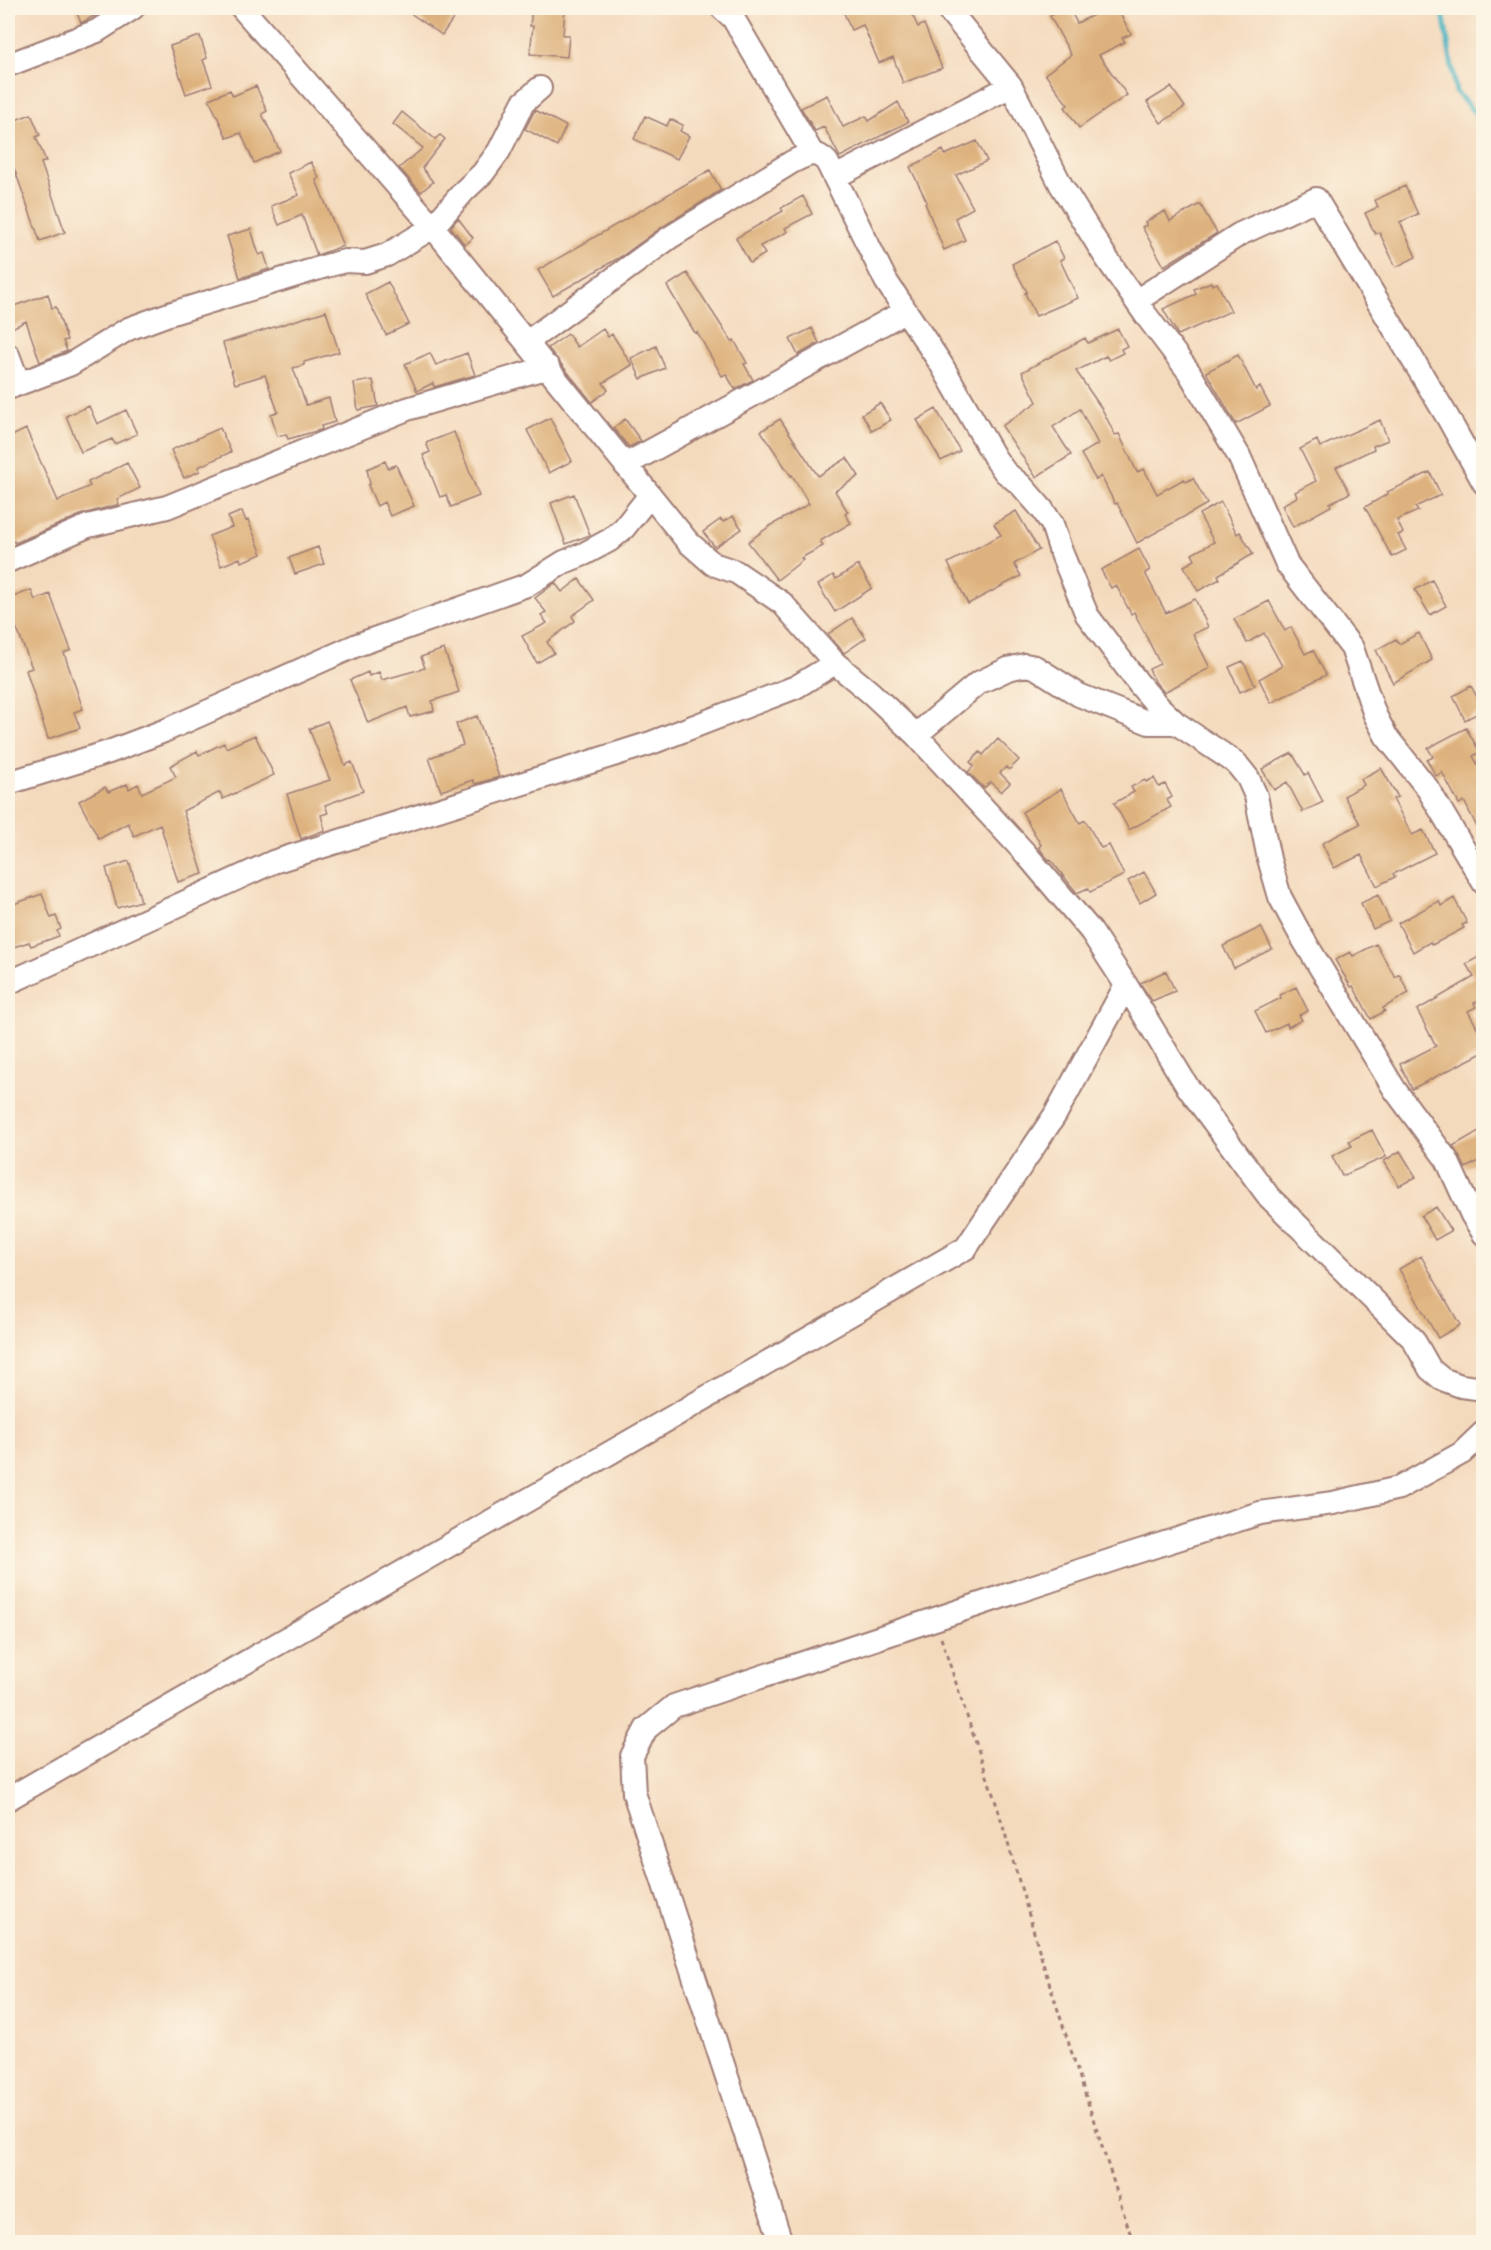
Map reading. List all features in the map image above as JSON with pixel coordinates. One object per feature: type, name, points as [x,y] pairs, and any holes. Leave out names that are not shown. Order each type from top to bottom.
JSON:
[{"type":"street","points":[[8,65],[97,31],[133,8]]},
{"type":"street","points":[[242,8],[433,227],[688,542],[713,564],[736,572],[782,603],[835,663],[916,735],[1026,854],[1091,931],[1187,1086],[1269,1197],[1413,1339],[1430,1369],[1442,1379],[1461,1386],[1484,1389]]},
{"type":"street","points":[[722,8],[733,18],[812,153]]},
{"type":"street","points":[[948,8],[1011,86],[1061,185],[1105,256],[1189,372],[1239,456],[1287,564],[1352,648],[1375,716],[1386,736],[1428,789],[1484,883]]},
{"type":"street","points":[[835,177],[1011,86]]},
{"type":"street","points":[[8,355],[14,386],[71,364],[129,329],[169,314],[345,261],[365,262],[387,255],[433,227],[483,173],[499,151],[524,102],[540,88]]},
{"type":"street","points":[[527,342],[669,238],[792,162],[812,153],[820,155],[827,162],[835,177],[886,281],[941,364],[995,458],[1042,509],[1052,524],[1059,549],[1087,615],[1145,691],[1176,723],[1236,763],[1248,778],[1256,796],[1269,859],[1280,897],[1395,1090],[1447,1160],[1472,1215],[1484,1234]]},
{"type":"street","points":[[1136,301],[1240,234],[1316,199],[1448,418],[1484,483]]},
{"type":"street","points":[[625,465],[906,311]]},
{"type":"street","points":[[8,561],[88,526],[167,507],[408,409],[548,367]]},
{"type":"street","points":[[8,783],[110,752],[164,731],[357,645],[527,585],[564,562],[610,540],[624,528],[650,495]]},
{"type":"street","points":[[8,982],[273,862],[651,743],[796,687],[835,663]]},
{"type":"street","points":[[916,735],[978,683],[1008,669],[1025,665],[1035,667],[1079,695],[1149,723],[1176,723]]},
{"type":"street","points":[[8,1799],[966,1248],[1055,1115],[1126,985]]},
{"type":"street","points":[[782,2242],[634,1793],[632,1756],[646,1729],[674,1706],[1127,1555],[1260,1513],[1332,1503],[1399,1488],[1461,1453],[1484,1432]]},
{"type":"path","points":[[934,1619],[997,1806],[1045,1970],[1133,2242]]},
{"type":"building","points":[[75,8],[109,8],[81,23]]},
{"type":"building","points":[[403,8],[449,8],[457,13],[442,35]]},
{"type":"building","points":[[532,8],[565,8],[563,35],[569,35],[567,57],[530,54]]},
{"type":"building","points":[[842,8],[909,8],[918,27],[924,24],[942,68],[903,83],[893,57],[879,63],[863,25],[851,30]]},
{"type":"building","points":[[1069,8],[1077,23],[1108,8],[1117,8],[1131,34],[1122,38],[1125,42],[1099,55],[1127,95],[1079,128],[1065,107],[1068,105],[1045,74],[1071,55],[1050,16]]},
{"type":"building","points":[[200,36],[207,58],[203,60],[212,85],[186,94],[170,46]]},
{"type":"building","points":[[256,86],[267,111],[262,114],[280,151],[254,163],[241,133],[227,138],[209,99],[230,90],[233,96]]},
{"type":"building","points":[[1171,87],[1185,107],[1161,123],[1147,102]]},
{"type":"building","points":[[827,95],[843,127],[866,116],[869,121],[898,102],[908,122],[840,157],[824,127],[815,131],[801,108]]},
{"type":"building","points":[[535,110],[566,126],[557,146],[525,129]]},
{"type":"building","points":[[402,112],[435,139],[440,135],[445,139],[422,168],[433,182],[421,192],[399,168],[423,148],[393,124]]},
{"type":"building","points":[[31,114],[40,135],[36,137],[46,161],[41,163],[65,232],[40,241],[8,151],[8,123]]},
{"type":"building","points":[[645,116],[667,126],[670,119],[683,125],[680,131],[689,136],[677,159],[634,139]]},
{"type":"building","points":[[977,141],[987,161],[956,175],[973,208],[955,218],[965,240],[944,250],[925,203],[927,202],[910,167],[943,150],[945,155]]},
{"type":"building","points":[[311,162],[343,246],[317,255],[302,215],[279,225],[271,206],[299,195],[288,173]]},
{"type":"building","points":[[710,170],[721,190],[662,227],[622,256],[553,296],[538,270]]},
{"type":"building","points":[[1405,186],[1418,214],[1400,222],[1416,257],[1396,267],[1379,232],[1375,234],[1365,213],[1378,207],[1375,200]]},
{"type":"building","points":[[803,196],[812,214],[785,228],[787,232],[760,246],[765,254],[750,263],[736,238],[783,211],[781,208]]},
{"type":"building","points":[[1200,204],[1217,233],[1164,266],[1142,227],[1147,225],[1145,222],[1165,211],[1170,221]]},
{"type":"building","points":[[458,218],[473,238],[465,245],[451,227]]},
{"type":"building","points":[[251,229],[259,255],[264,253],[269,269],[240,278],[227,236]]},
{"type":"building","points":[[1055,241],[1064,258],[1060,260],[1078,298],[1036,316],[1025,293],[1027,292],[1012,264]]},
{"type":"building","points":[[687,273],[732,342],[734,340],[747,363],[744,364],[753,380],[735,389],[726,374],[722,376],[697,332],[695,333],[667,286]]},
{"type":"building","points":[[388,282],[409,324],[386,335],[365,294]]},
{"type":"building","points":[[1211,282],[1212,285],[1217,283],[1231,311],[1178,335],[1163,309],[1196,294],[1194,289]]},
{"type":"building","points":[[48,294],[52,308],[56,307],[67,340],[63,341],[67,351],[40,362],[26,321],[8,330],[8,308]]},
{"type":"building","points":[[326,311],[339,352],[304,362],[304,365],[293,368],[306,405],[329,398],[335,422],[321,426],[320,430],[288,439],[286,434],[277,436],[271,414],[278,412],[265,375],[235,384],[223,343]]},
{"type":"building","points":[[812,328],[819,343],[798,355],[790,339]]},
{"type":"building","points":[[603,329],[608,337],[612,334],[632,365],[603,383],[608,390],[592,402],[548,348],[568,334],[577,347]]},
{"type":"building","points":[[1118,329],[1127,346],[1121,349],[1123,353],[1109,360],[1106,356],[1076,371],[1102,409],[1115,435],[1119,434],[1137,472],[1144,469],[1157,494],[1184,479],[1186,482],[1193,478],[1207,504],[1137,543],[1101,476],[1096,480],[1081,454],[1098,444],[1080,409],[1053,427],[1071,455],[1036,477],[1002,426],[1037,402],[1022,372],[1085,338],[1088,343]]},
{"type":"building","points":[[656,346],[665,368],[641,379],[631,358]]},
{"type":"building","points":[[430,353],[436,365],[467,353],[475,375],[434,387],[433,383],[417,391],[405,364]]},
{"type":"building","points":[[1238,355],[1256,390],[1260,387],[1270,406],[1236,424],[1206,372]]},
{"type":"building","points":[[373,380],[378,406],[358,410],[354,383]]},
{"type":"building","points":[[880,403],[891,420],[872,431],[862,414]]},
{"type":"building","points":[[89,406],[97,424],[126,410],[137,434],[115,444],[112,439],[81,452],[66,416]]},
{"type":"building","points":[[936,409],[960,451],[941,461],[917,420]]},
{"type":"building","points":[[550,418],[572,461],[549,473],[527,430]]},
{"type":"building","points":[[625,419],[641,441],[629,447],[613,428]]},
{"type":"building","points":[[780,419],[818,476],[847,458],[859,476],[835,491],[848,512],[845,514],[851,523],[820,541],[823,546],[801,558],[803,560],[777,580],[748,542],[770,526],[809,504],[761,431]]},
{"type":"building","points":[[1380,420],[1388,440],[1336,467],[1350,493],[1293,527],[1282,505],[1297,497],[1295,492],[1316,481],[1300,449],[1317,440],[1320,447]]},
{"type":"building","points":[[220,428],[231,452],[198,467],[200,471],[184,478],[171,450]]},
{"type":"building","points":[[26,429],[58,501],[90,486],[88,482],[127,463],[140,488],[117,499],[119,504],[83,514],[8,544],[8,438]]},
{"type":"building","points":[[454,432],[479,496],[451,507],[446,495],[440,497],[423,455],[430,452],[426,443]]},
{"type":"building","points":[[385,461],[388,468],[396,465],[414,506],[390,516],[384,502],[377,506],[368,485],[370,484],[367,469]]},
{"type":"building","points":[[1430,472],[1441,495],[1415,507],[1418,511],[1397,520],[1403,533],[1398,535],[1406,550],[1392,557],[1365,507],[1388,494],[1387,492]]},
{"type":"building","points":[[574,494],[590,535],[566,544],[551,503]]},
{"type":"building","points":[[1221,502],[1237,534],[1240,532],[1253,554],[1218,575],[1220,579],[1198,591],[1184,566],[1195,560],[1192,554],[1214,542],[1199,514]]},
{"type":"building","points":[[242,511],[262,554],[241,562],[240,558],[221,566],[209,536],[232,527],[228,517]]},
{"type":"building","points":[[1016,511],[1039,550],[1014,564],[1021,576],[968,604],[948,563],[1001,535],[994,524]]},
{"type":"building","points":[[733,516],[742,529],[715,547],[703,532],[721,519],[723,522]]},
{"type":"building","points":[[318,547],[324,564],[295,574],[289,558]]},
{"type":"building","points":[[1139,549],[1150,570],[1145,573],[1166,613],[1195,599],[1208,627],[1193,634],[1210,668],[1164,692],[1149,669],[1160,664],[1134,612],[1131,614],[1116,585],[1111,588],[1101,570]]},
{"type":"building","points":[[858,565],[872,588],[835,612],[818,585],[833,575],[836,579]]},
{"type":"building","points":[[579,579],[594,600],[572,616],[575,621],[547,642],[554,653],[537,663],[522,636],[547,623],[541,615],[546,612],[535,598],[555,583],[562,592]]},
{"type":"building","points":[[1432,580],[1446,606],[1430,615],[1415,590]]},
{"type":"building","points":[[31,590],[35,600],[50,594],[71,650],[64,653],[83,709],[74,712],[80,728],[48,739],[26,670],[32,668],[8,606],[8,599]]},
{"type":"building","points":[[1269,601],[1285,631],[1291,627],[1305,654],[1313,650],[1326,675],[1271,703],[1259,679],[1282,666],[1264,633],[1247,643],[1234,619]]},
{"type":"building","points":[[852,618],[866,638],[844,653],[828,634]]},
{"type":"building","points":[[1419,633],[1432,660],[1393,683],[1376,650],[1396,639],[1399,644]]},
{"type":"building","points":[[444,649],[459,692],[432,701],[434,711],[410,717],[407,707],[368,723],[350,680],[368,672],[369,676],[379,672],[382,680],[425,668],[421,657]]},
{"type":"building","points":[[1243,661],[1255,685],[1240,692],[1229,667]]},
{"type":"building","points":[[1471,686],[1484,710],[1465,720],[1453,696]]},
{"type":"building","points":[[477,716],[499,777],[475,784],[473,780],[441,791],[429,758],[463,745],[456,724]]},
{"type":"building","points":[[327,721],[345,765],[352,762],[363,791],[325,805],[328,813],[321,815],[325,830],[301,839],[287,794],[330,780],[309,729]]},
{"type":"building","points":[[1466,728],[1480,752],[1473,756],[1484,776],[1484,841],[1464,801],[1459,804],[1442,772],[1436,776],[1427,760],[1433,757],[1428,748]]},
{"type":"building","points":[[255,735],[274,775],[223,799],[220,792],[183,811],[203,874],[178,882],[160,824],[134,836],[128,823],[99,839],[79,801],[105,787],[108,792],[127,784],[129,789],[138,784],[142,793],[176,777],[170,766],[197,751],[199,755],[224,743],[226,748]]},
{"type":"building","points":[[998,739],[1019,760],[1009,770],[1006,767],[1000,773],[1010,783],[1001,792],[991,782],[984,788],[968,772],[974,766],[970,762],[980,752],[983,755]]},
{"type":"building","points":[[1292,753],[1305,775],[1308,773],[1323,802],[1303,812],[1287,782],[1274,790],[1262,769]]},
{"type":"building","points":[[1381,768],[1398,797],[1393,799],[1412,835],[1423,830],[1435,853],[1393,874],[1395,877],[1377,886],[1361,855],[1334,868],[1322,843],[1360,824],[1344,796],[1364,785],[1361,779]]},
{"type":"building","points":[[1154,778],[1159,787],[1165,784],[1172,797],[1167,800],[1171,807],[1129,830],[1114,803],[1134,792],[1131,787]]},
{"type":"building","points":[[1061,789],[1080,823],[1085,820],[1101,848],[1109,845],[1124,875],[1090,892],[1088,888],[1077,893],[1042,852],[1039,847],[1041,845],[1022,812]]},
{"type":"building","points":[[129,861],[141,901],[117,908],[106,868]]},
{"type":"building","points":[[1144,872],[1156,893],[1140,903],[1128,881]]},
{"type":"building","points":[[42,894],[51,918],[56,916],[61,929],[57,931],[59,936],[31,946],[29,942],[8,949],[8,906]]},
{"type":"building","points":[[1378,895],[1390,921],[1373,929],[1361,903]]},
{"type":"building","points":[[1454,898],[1467,923],[1462,925],[1464,928],[1432,945],[1430,942],[1413,952],[1398,923],[1439,901],[1441,906]]},
{"type":"building","points":[[1261,927],[1272,949],[1234,968],[1223,946]]},
{"type":"building","points":[[1376,944],[1395,977],[1399,974],[1409,993],[1383,1008],[1385,1011],[1371,1019],[1353,986],[1351,987],[1335,960],[1350,952],[1353,956]]},
{"type":"building","points":[[1484,954],[1484,998],[1474,1003],[1476,1007],[1468,1011],[1484,1040],[1484,1052],[1412,1089],[1400,1064],[1436,1046],[1417,1010],[1474,977],[1466,964]]},
{"type":"building","points":[[1166,971],[1175,991],[1152,1001],[1140,983]]},
{"type":"building","points":[[1296,987],[1308,1011],[1299,1015],[1302,1020],[1288,1027],[1287,1023],[1266,1033],[1255,1011],[1281,998],[1280,995]]},
{"type":"building","points":[[1484,1128],[1484,1158],[1466,1168],[1453,1146]]},
{"type":"building","points":[[1372,1130],[1386,1157],[1342,1176],[1332,1156],[1352,1146],[1349,1141]]},
{"type":"building","points":[[1400,1151],[1416,1177],[1399,1186],[1384,1161]]},
{"type":"building","points":[[1436,1207],[1451,1231],[1435,1240],[1421,1216]]},
{"type":"building","points":[[1421,1256],[1460,1325],[1438,1338],[1399,1269]]},
{"type":"waterway","points":[[1436,8],[1443,12],[1456,92],[1484,123]]}]
